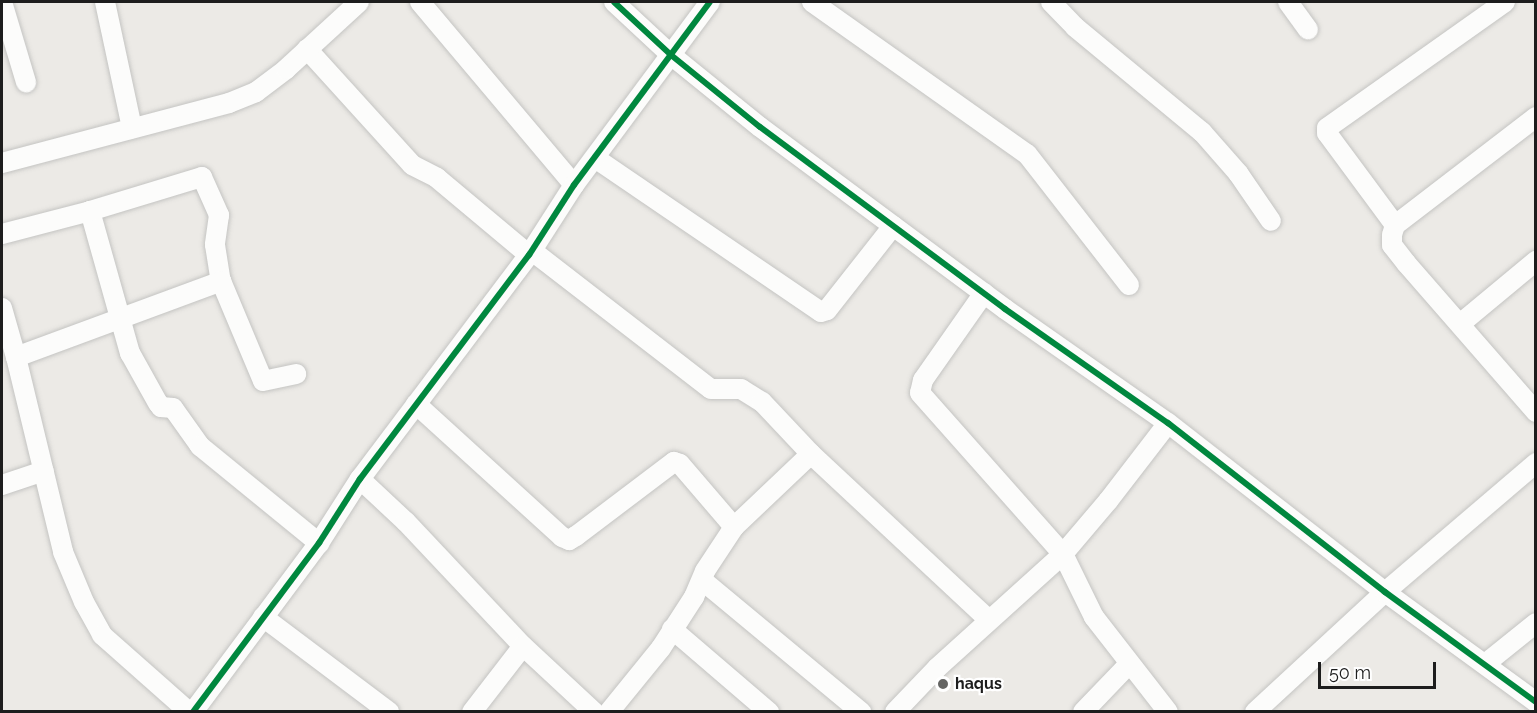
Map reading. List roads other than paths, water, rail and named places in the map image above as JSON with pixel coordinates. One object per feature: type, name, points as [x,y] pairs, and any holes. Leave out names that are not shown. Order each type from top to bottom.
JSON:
[{"type":"street","points":[[2,2],[26,82]]},
{"type":"street","points":[[105,2],[132,128]]},
{"type":"street","points":[[2,163],[229,103],[256,92],[359,2]]},
{"type":"street","points":[[420,2],[574,185]]},
{"type":"street","points":[[614,2],[671,55],[760,127],[984,293],[1168,423],[1385,592],[1536,702]]},
{"type":"street","points":[[2,308],[63,552],[84,602],[102,635],[191,711],[319,543],[360,479],[530,252],[574,185],[710,2]]},
{"type":"street","points":[[812,2],[1027,154],[1129,285]]},
{"type":"street","points":[[1051,2],[1075,27],[1202,132],[1238,173],[1271,221]]},
{"type":"street","points":[[1288,2],[1308,30]]},
{"type":"street","points":[[1505,2],[1326,128],[1395,225],[1392,245],[1536,412]]},
{"type":"street","points":[[308,48],[412,165],[437,178],[530,252],[711,389],[734,388],[748,392],[762,402],[811,454],[988,620]]},
{"type":"street","points":[[1395,225],[1536,117]]},
{"type":"street","points":[[595,158],[821,312],[827,310],[893,226]]},
{"type":"street","points":[[2,234],[90,212],[202,177],[219,215],[215,245],[221,281],[263,381],[296,374]]},
{"type":"street","points":[[90,212],[118,320],[130,353],[158,403],[161,407],[172,408],[200,446],[319,543]]},
{"type":"street","points":[[1460,324],[1536,261]]},
{"type":"street","points":[[16,357],[221,281]]},
{"type":"street","points":[[984,293],[923,380],[920,393],[1063,554],[1083,600],[1129,664],[1168,711]]},
{"type":"street","points":[[416,404],[562,537],[569,540],[674,462],[680,464],[734,527]]},
{"type":"street","points":[[895,711],[988,620],[1063,554],[1108,501],[1168,423]]},
{"type":"street","points":[[609,711],[661,648],[694,597],[734,527],[811,454]]},
{"type":"street","points":[[1255,711],[1385,592],[1536,463]]},
{"type":"street","points":[[2,485],[44,471]]},
{"type":"street","points":[[360,479],[406,522],[523,646],[580,702],[594,711]]},
{"type":"street","points":[[702,580],[861,711]]},
{"type":"street","points":[[263,617],[389,711]]},
{"type":"street","points":[[1485,664],[1536,623]]},
{"type":"street","points":[[672,629],[769,711]]},
{"type":"street","points":[[472,711],[523,646]]},
{"type":"street","points":[[1083,711],[1129,664]]},
{"type":"place","name":"haqus","points":[[943,684]]}]
